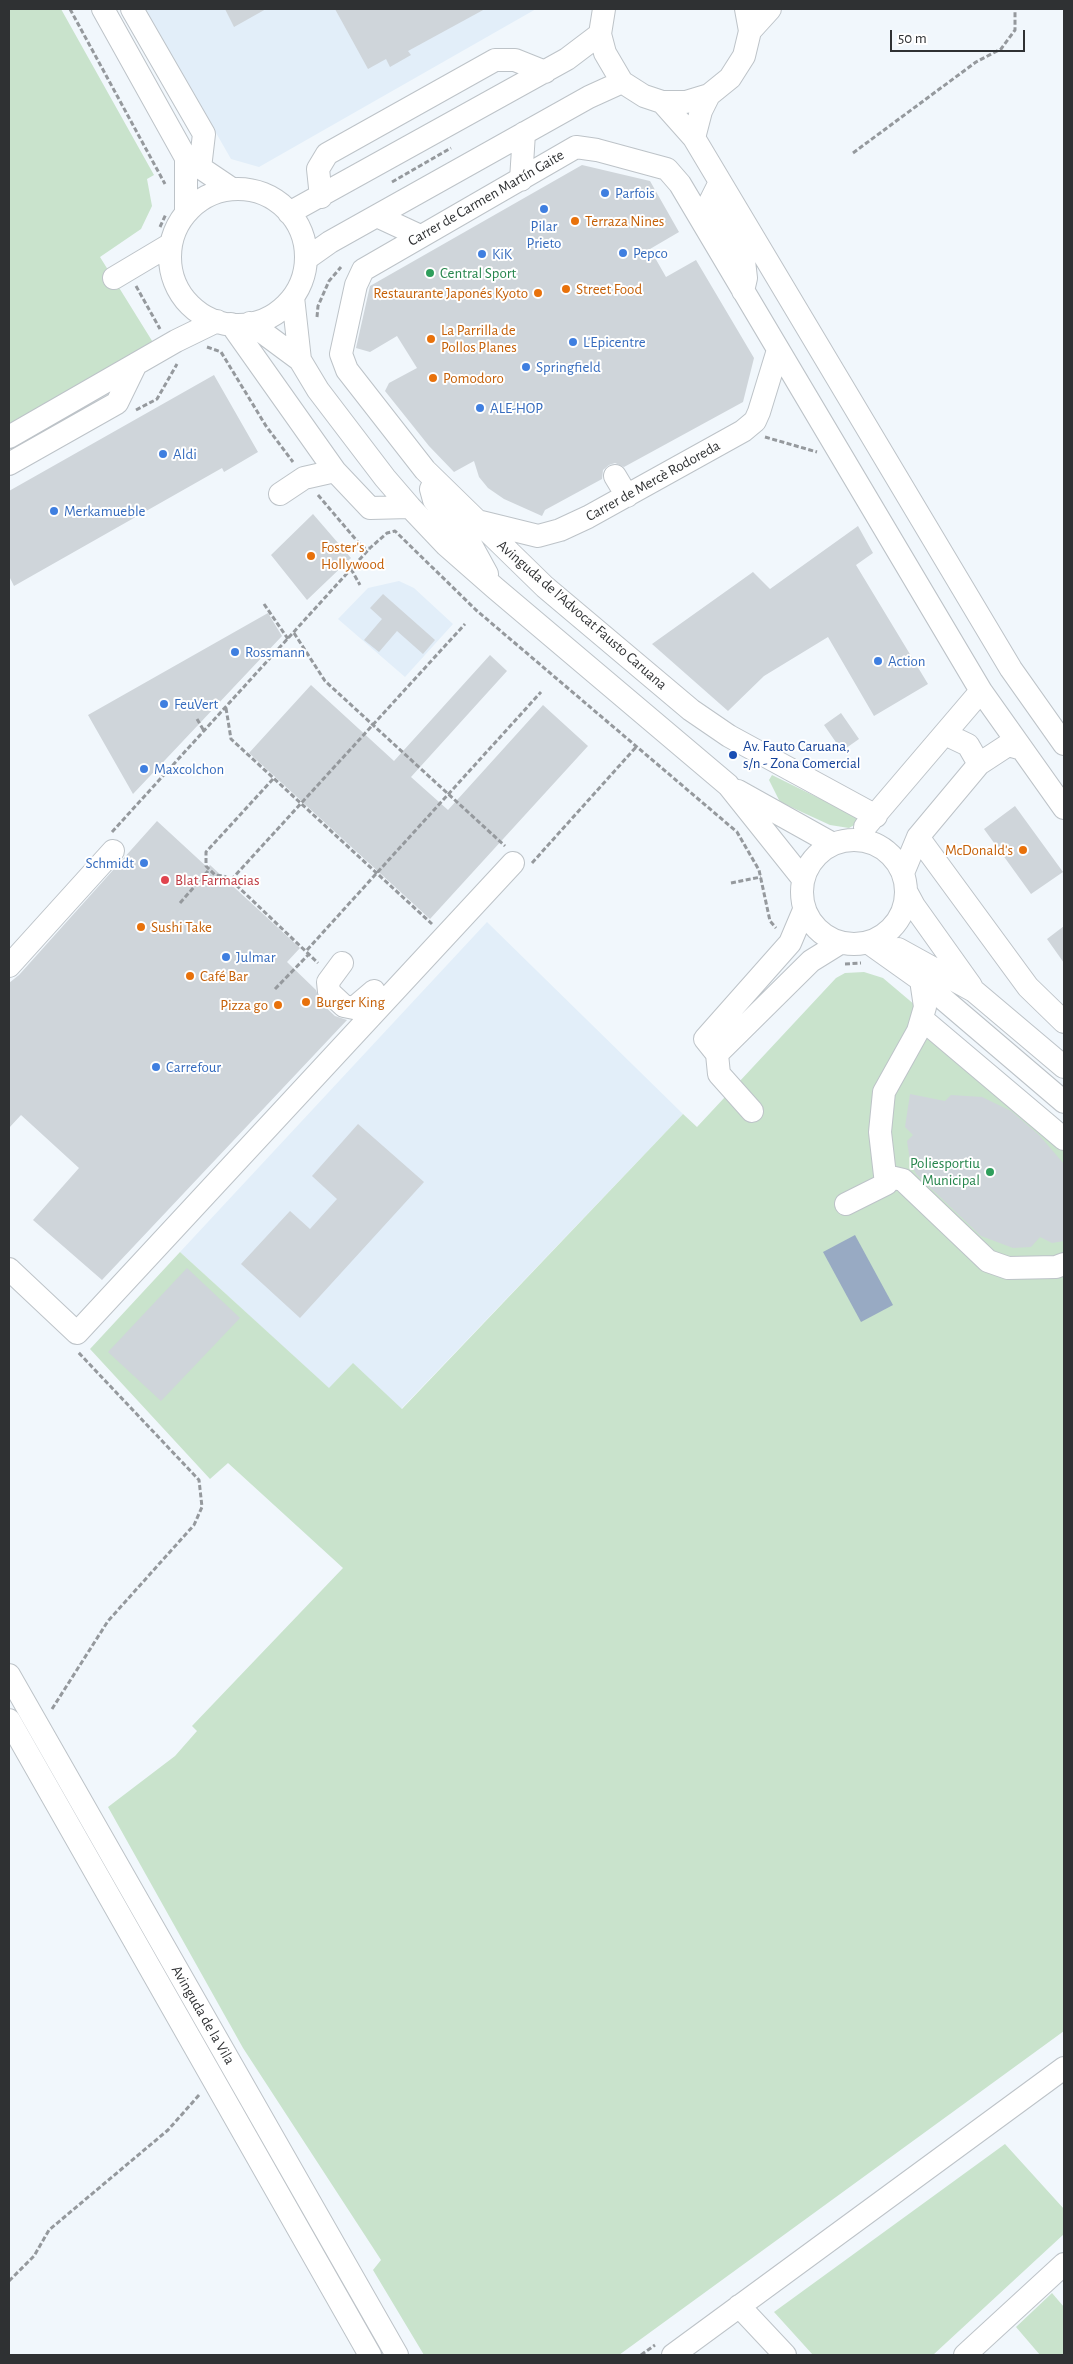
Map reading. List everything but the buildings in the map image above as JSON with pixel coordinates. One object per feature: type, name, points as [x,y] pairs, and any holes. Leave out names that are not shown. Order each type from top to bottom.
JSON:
[{"type":"street","points":[[103,9],[193,163],[232,189]]},
{"type":"street","points":[[132,9],[204,134],[193,163],[186,213]]},
{"type":"street","points":[[604,9],[600,34],[605,53],[622,82],[644,96],[662,102],[686,102],[709,95],[730,78],[744,56],[750,30],[746,9]]},
{"type":"street","points":[[750,30],[770,9]]},
{"type":"street","points":[[289,213],[321,197],[567,59],[600,34]]},
{"type":"street","points":[[321,197],[318,169],[326,154],[494,60],[515,60],[544,72]]},
{"type":"street","points":[[306,259],[330,242],[524,133],[589,97],[622,82]]},
{"type":"street","points":[[694,138],[701,111],[709,95]]},
{"type":"street","points":[[662,102],[694,138],[1011,669],[1064,744]]},
{"type":"street","points":[[521,180],[524,133]]},
{"type":"street","name":"Carrer de Carmen Martín Gaite","points":[[341,354],[356,285],[363,270],[576,147],[597,150],[667,169],[680,184],[981,691],[1064,808]]},
{"type":"street","points":[[720,182],[710,202],[744,261],[746,278],[743,291]]},
{"type":"street","points":[[9,437],[176,341],[233,323],[271,316],[293,297],[301,282],[306,259],[301,232],[289,213],[273,199],[261,193],[232,189],[207,196],[186,213],[177,228],[171,244],[170,259],[173,276],[180,292],[190,304],[204,315],[233,323],[300,360]]},
{"type":"street","points":[[377,216],[420,236]]},
{"type":"street","points":[[114,278],[171,244]]},
{"type":"street","points":[[293,297],[300,360],[318,390],[410,507],[446,544],[495,588],[728,785],[803,879]]},
{"type":"street","points":[[176,341],[186,324],[190,304]]},
{"type":"street","points":[[233,323],[335,470],[370,508],[410,507]]},
{"type":"street","name":"Carrer de Mercè Rodoreda","points":[[475,520],[538,536],[560,530],[626,496],[743,430],[755,421],[778,350]]},
{"type":"street","name":"Avinguda de l'Advocat Fausto Caruana","points":[[341,354],[347,370],[425,470],[545,587],[691,710],[728,736],[876,816]]},
{"type":"street","points":[[9,464],[116,403],[136,364]]},
{"type":"street","points":[[304,478],[320,448]]},
{"type":"street","points":[[280,494],[304,478],[335,470]]},
{"type":"street","points":[[425,470],[434,500],[469,541],[495,588]]},
{"type":"street","points":[[615,476],[626,496]]},
{"type":"street","points":[[752,1111],[719,1074],[717,1054],[705,1039],[790,943],[804,910],[803,879],[814,858],[842,842],[876,816],[981,691]]},
{"type":"street","points":[[945,734],[968,745],[979,764]]},
{"type":"street","points":[[874,941],[900,919],[905,883],[918,838],[979,764],[1008,745],[1022,749]]},
{"type":"street","points":[[728,785],[842,842],[875,844],[894,858],[914,906],[974,991]]},
{"type":"street","points":[[918,838],[1028,988],[1064,1022]]},
{"type":"street","points":[[9,966],[110,844]]},
{"type":"street","points":[[9,1269],[77,1333],[445,935],[510,856]]},
{"type":"street","points":[[804,910],[818,931],[840,943]]},
{"type":"street","points":[[874,941],[921,980],[931,1009],[1064,1139]]},
{"type":"street","points":[[717,1054],[811,961],[840,943],[874,941],[974,991],[1064,1067]]},
{"type":"street","points":[[336,969],[328,982],[329,992],[344,1006],[354,1008],[360,1005],[374,991]]},
{"type":"street","points":[[931,1009],[1064,1102]]},
{"type":"street","points":[[846,1204],[886,1184],[880,1132],[884,1092],[931,1009]]},
{"type":"street","points":[[886,1176],[903,1180],[988,1261],[1008,1268],[1056,1267],[1064,1264]]},
{"type":"street","name":"Avinguda de la Vila","points":[[9,1675],[397,2355]]},
{"type":"street","name":"Avinguda de la Vila","points":[[9,1720],[370,2355]]},
{"type":"street","points":[[673,2355],[1064,2068]]},
{"type":"street","points":[[965,2355],[1064,2264]]},
{"type":"street","points":[[740,2306],[785,2355]]},
{"type":"path","points":[[853,153],[976,62],[1001,49],[1015,30],[1015,9]]},
{"type":"path","points":[[743,430],[828,455],[838,449]]},
{"type":"path","points":[[110,844],[204,731],[370,548]]},
{"type":"path","points":[[351,569],[360,585]]},
{"type":"path","points":[[264,604],[288,638]]},
{"type":"path","points":[[231,880],[465,624]]},
{"type":"path","points":[[294,632],[325,681],[448,794],[510,856]]},
{"type":"path","points":[[275,989],[376,873],[541,692]]},
{"type":"path","points":[[226,707],[231,739],[445,935]]},
{"type":"path","points":[[197,719],[204,731]]},
{"type":"path","points":[[620,765],[637,746]]},
{"type":"path","points":[[273,779],[206,852],[206,866],[208,870],[231,880],[308,952],[336,969]]},
{"type":"path","points":[[180,903],[208,870]]},
{"type":"path","points":[[731,883],[761,877]]},
{"type":"path","points":[[39,1729],[108,1621],[194,1525],[202,1507],[199,1480],[77,1350],[77,1333]]},
{"type":"path","points":[[9,2281],[34,2256],[49,2230],[168,2130],[201,2093]]},
{"type":"shaded area","points":[[145,9],[536,9],[259,167],[231,159]]},
{"type":"shaded area","points":[[399,581],[414,588],[453,624],[405,677],[338,619],[368,588]]},
{"type":"shaded area","points":[[487,922],[683,1114],[401,1409],[353,1364],[329,1389],[180,1252]]},
{"type":"green space","points":[[9,9],[61,9],[154,175],[147,179],[152,206],[141,229],[100,257],[154,344],[9,426]]},
{"type":"green space","points":[[772,775],[859,818],[856,824],[849,828],[830,825],[780,802],[769,780]]},
{"type":"green space","points":[[864,972],[883,978],[1064,1131],[1064,2031],[619,2355],[424,2355],[373,2270],[381,2260],[243,2048],[108,1807],[175,1756],[197,1731],[192,1726],[343,1568],[228,1463],[210,1479],[90,1349],[180,1252],[329,1388],[353,1363],[402,1409],[683,1114],[697,1127],[836,978],[845,973]]},
{"type":"green space","points":[[1005,2144],[1064,2209],[1064,2234],[933,2355],[813,2355],[774,2312]]},
{"type":"green space","points":[[1052,2293],[1064,2307],[1064,2355],[1040,2355],[1016,2327]]},
{"type":"water","points":[[855,1235],[893,1305],[861,1322],[823,1252]]},
{"type":"place","name":"Parfois","points":[[605,193]]},
{"type":"place","name":"Pilar Prieto","points":[[544,209]]},
{"type":"place","name":"Terraza Nines","points":[[575,221]]},
{"type":"place","name":"Pepco","points":[[623,253]]},
{"type":"place","name":"KiK","points":[[482,254]]},
{"type":"place","name":"Central Sport","points":[[430,273]]},
{"type":"place","name":"Street Food","points":[[566,289]]},
{"type":"place","name":"Restaurante Japonés Kyoto","points":[[538,293]]},
{"type":"place","name":"La Parrilla de Pollos Planes","points":[[431,339]]},
{"type":"place","name":"L'Epicentre","points":[[573,342]]},
{"type":"place","name":"Springfield","points":[[526,367]]},
{"type":"place","name":"Pomodoro","points":[[433,378]]},
{"type":"place","name":"ALE-HOP","points":[[480,408]]},
{"type":"place","name":"Aldi","points":[[163,454]]},
{"type":"place","name":"Merkamueble","points":[[54,511]]},
{"type":"place","name":"Foster's Hollywood","points":[[311,556]]},
{"type":"place","name":"Rossmann","points":[[235,652]]},
{"type":"place","name":"Action","points":[[878,661]]},
{"type":"place","name":"FeuVert","points":[[164,704]]},
{"type":"place","name":"Av. Fauto Caruana, s/n - Zona Comercial","points":[[733,755]]},
{"type":"place","name":"Maxcolchon","points":[[144,769]]},
{"type":"place","name":"McDonald's","points":[[1023,850]]},
{"type":"place","name":"Schmidt","points":[[144,863]]},
{"type":"place","name":"Blat Farmacias","points":[[165,880]]},
{"type":"place","name":"Sushi Take","points":[[141,927]]},
{"type":"place","name":"Julmar","points":[[226,957]]},
{"type":"place","name":"Café Bar","points":[[190,976]]},
{"type":"place","name":"Burger King","points":[[306,1002]]},
{"type":"place","name":"Pizza go","points":[[278,1005]]},
{"type":"place","name":"Carrefour","points":[[156,1067]]},
{"type":"place","name":"Poliesportiu Municipal","points":[[990,1172]]}]
